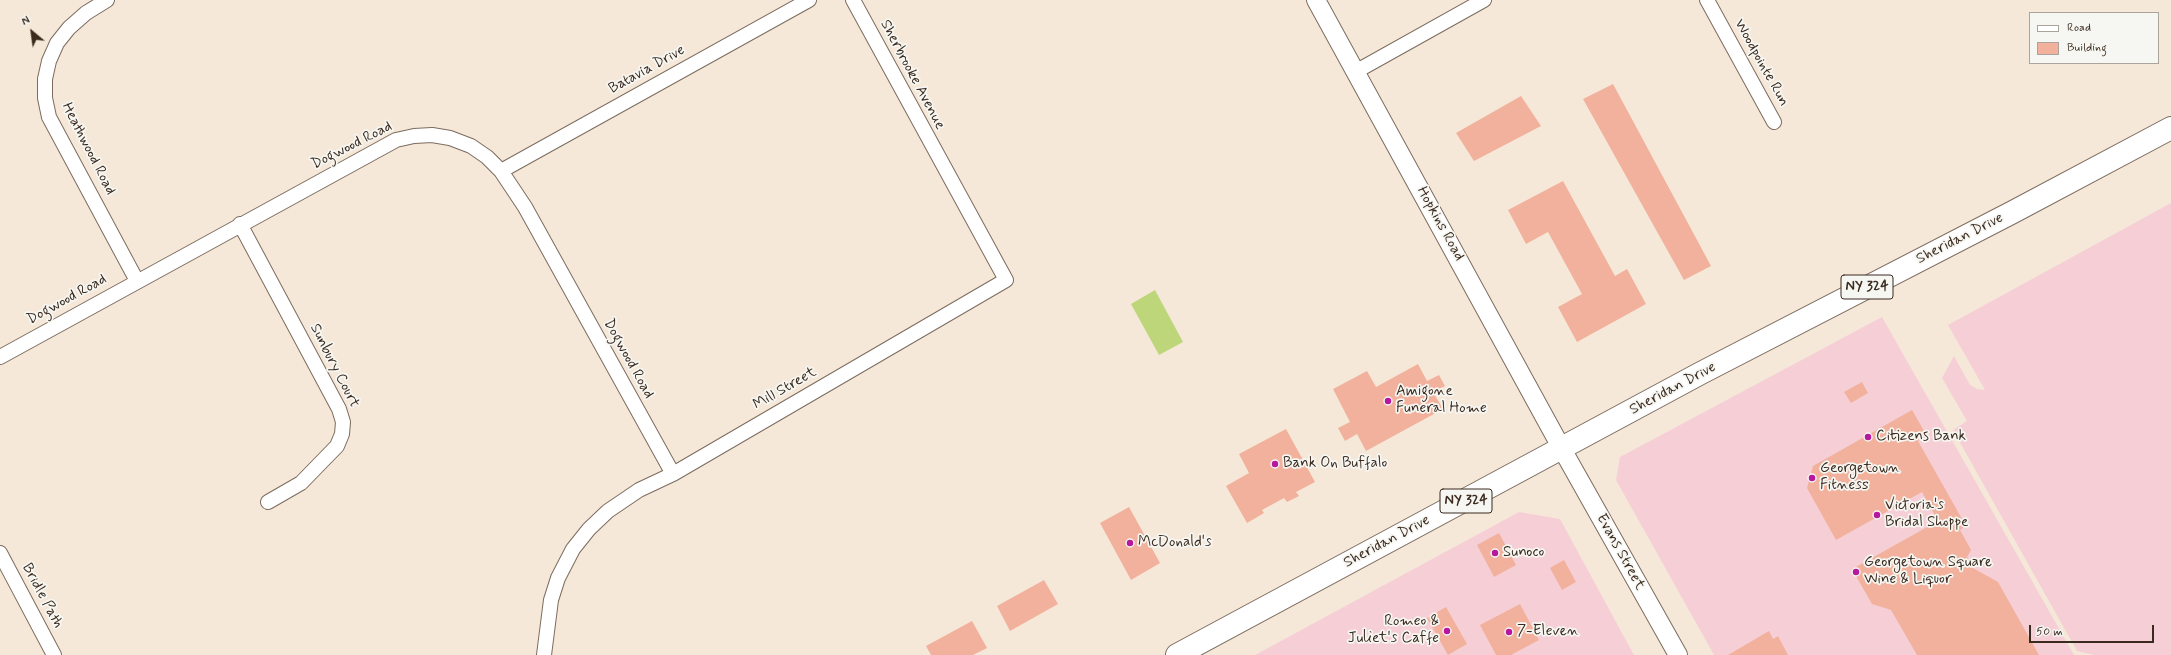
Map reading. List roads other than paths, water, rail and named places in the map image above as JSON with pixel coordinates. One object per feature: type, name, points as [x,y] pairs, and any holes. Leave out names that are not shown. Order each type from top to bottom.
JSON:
[{"type":"main road","name":"Sheridan Drive","points":[[1176,655],[1701,373],[2013,212],[2171,128]]},
{"type":"street","name":"Heathwood Road","points":[[107,0],[69,28],[58,43],[50,61],[45,79],[45,98],[49,117],[138,281]]},
{"type":"street","name":"Batavia Drive","points":[[501,171],[809,0]]},
{"type":"street","name":"Sherbrooke Avenue","points":[[853,0],[942,166]]},
{"type":"street","name":"Hopkins Road","points":[[1316,0],[1562,449]]},
{"type":"street","points":[[1356,72],[1484,0]]},
{"type":"street","name":"Woodpointe Run","points":[[1707,0],[1774,122]]},
{"type":"street","name":"Dogwood Road","points":[[0,357],[240,224],[396,140],[414,136],[432,135],[450,138],[482,153],[501,171],[525,207],[673,474]]},
{"type":"street","name":"Mill Street","points":[[544,655],[551,600],[558,578],[573,549],[589,529],[608,511],[639,490],[673,474],[1006,280],[942,166]]},
{"type":"street","name":"Sunbury Court","points":[[240,224],[339,409],[343,422],[342,434],[337,446],[301,483],[268,502]]},
{"type":"street","name":"Evans Street","points":[[1562,449],[1678,655]]},
{"type":"street","name":"Bridle Path","points":[[0,553],[54,655]]},
{"type":"place","name":"Amigone Funeral Home","points":[[1388,401]]},
{"type":"place","name":"Citizens Bank","points":[[1868,437]]},
{"type":"place","name":"Bank On Buffalo","points":[[1275,464]]},
{"type":"place","name":"Georgetown Fitness","points":[[1812,478]]},
{"type":"place","name":"Victoria's Bridal Shoppe","points":[[1877,515]]},
{"type":"place","name":"McDonald's","points":[[1130,543]]},
{"type":"place","name":"Sunoco","points":[[1495,553]]},
{"type":"place","name":"Georgetown Square Wine & Liquor","points":[[1856,572]]},
{"type":"place","name":"Romeo & Juliet's Caffe","points":[[1447,631]]},
{"type":"place","name":"7-Eleven","points":[[1509,632]]}]
